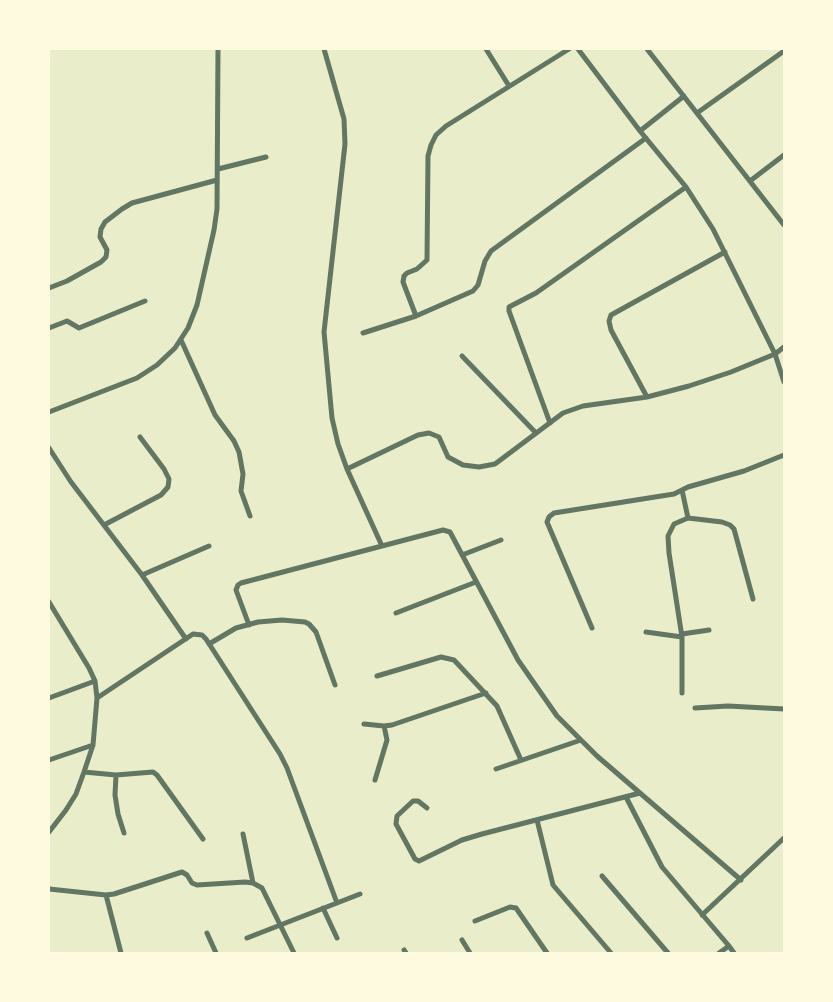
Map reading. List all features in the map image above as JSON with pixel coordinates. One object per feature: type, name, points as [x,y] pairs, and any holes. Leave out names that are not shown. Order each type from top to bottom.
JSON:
[{"type":"street","points":[[49,412],[136,378],[158,365],[175,348],[188,328],[197,305],[217,209],[218,49]]},
{"type":"street","points":[[324,49],[344,119],[345,144],[324,332],[332,418],[338,444],[347,469],[382,546]]},
{"type":"street","points":[[486,49],[509,86]]},
{"type":"street","points":[[416,316],[403,282],[404,276],[407,273],[417,269],[427,260],[428,156],[436,135],[446,126],[569,49]]},
{"type":"street","points":[[578,49],[686,187],[713,229],[775,354],[784,382]]},
{"type":"street","points":[[647,49],[784,225]]},
{"type":"street","points":[[697,113],[784,51]]},
{"type":"street","points":[[640,130],[684,96]]},
{"type":"street","points":[[363,333],[416,316],[473,291],[478,285],[485,261],[491,251],[646,138]]},
{"type":"street","points":[[750,181],[784,155]]},
{"type":"street","points":[[218,170],[266,158]]},
{"type":"street","points":[[49,288],[67,281],[101,262],[106,257],[107,250],[100,237],[100,229],[105,222],[122,209],[132,203],[217,180]]},
{"type":"street","points":[[550,423],[509,311],[510,307],[536,293],[686,187]]},
{"type":"street","points":[[647,396],[611,330],[609,321],[611,315],[725,252]]},
{"type":"street","points":[[49,328],[67,321],[79,328],[145,301]]},
{"type":"street","points":[[181,340],[215,415],[234,441],[239,452],[244,474],[241,491],[250,516]]},
{"type":"street","points":[[347,469],[418,435],[429,433],[439,437],[448,457],[462,465],[479,467],[495,464],[563,414],[583,406],[647,396],[689,386],[731,372],[775,354],[784,347]]},
{"type":"street","points":[[462,356],[536,433]]},
{"type":"street","points":[[104,526],[161,494],[168,487],[169,479],[164,469],[140,437]]},
{"type":"street","points":[[49,448],[71,482],[142,575],[186,639]]},
{"type":"street","points":[[592,628],[547,522],[549,517],[554,513],[674,494],[688,487],[744,471],[784,455]]},
{"type":"street","points":[[682,490],[688,518]]},
{"type":"street","points":[[682,693],[682,635],[668,536],[674,524],[688,518],[722,522],[730,525],[734,529],[753,599]]},
{"type":"street","points":[[249,625],[236,590],[239,584],[442,530],[450,532],[518,660],[557,716],[597,756],[740,880]]},
{"type":"street","points":[[462,555],[501,540]]},
{"type":"street","points":[[142,575],[210,546]]},
{"type":"street","points":[[396,613],[476,582]]},
{"type":"street","points":[[49,602],[89,668],[95,681],[97,698],[93,745],[84,772],[76,794],[49,832]]},
{"type":"street","points":[[209,644],[236,628],[249,625],[282,620],[305,622],[316,632],[336,685]]},
{"type":"street","points":[[646,632],[682,635],[709,630]]},
{"type":"street","points":[[97,698],[193,634],[202,635],[280,754],[287,768],[337,903]]},
{"type":"street","points":[[377,676],[441,658],[448,657],[454,660],[497,706],[521,760]]},
{"type":"street","points":[[49,698],[95,681]]},
{"type":"street","points":[[364,724],[392,725],[486,693]]},
{"type":"street","points":[[695,708],[736,706],[784,709]]},
{"type":"street","points":[[375,780],[387,740],[384,726]]},
{"type":"street","points":[[496,769],[581,740]]},
{"type":"street","points":[[49,760],[93,745]]},
{"type":"street","points":[[84,772],[116,775],[152,772],[157,775],[203,839]]},
{"type":"street","points":[[116,775],[115,795],[124,833]]},
{"type":"street","points":[[427,808],[413,801],[397,816],[396,824],[415,859],[419,861],[462,840],[640,793]]},
{"type":"street","points":[[626,797],[662,867],[734,953]]},
{"type":"street","points":[[537,820],[554,885],[611,953]]},
{"type":"street","points":[[244,834],[253,883]]},
{"type":"street","points":[[702,915],[784,842]]},
{"type":"street","points":[[49,888],[106,895],[182,872],[187,875],[192,883],[197,885],[253,883],[262,888],[294,953]]},
{"type":"street","points":[[602,876],[668,953]]},
{"type":"street","points":[[247,938],[360,894]]},
{"type":"street","points":[[106,895],[121,953]]},
{"type":"street","points":[[475,921],[510,907],[516,908],[548,953]]},
{"type":"street","points":[[323,908],[337,938]]},
{"type":"street","points":[[207,933],[216,953]]},
{"type":"street","points":[[462,940],[470,953]]},
{"type":"street","points":[[719,953],[729,946]]}]
